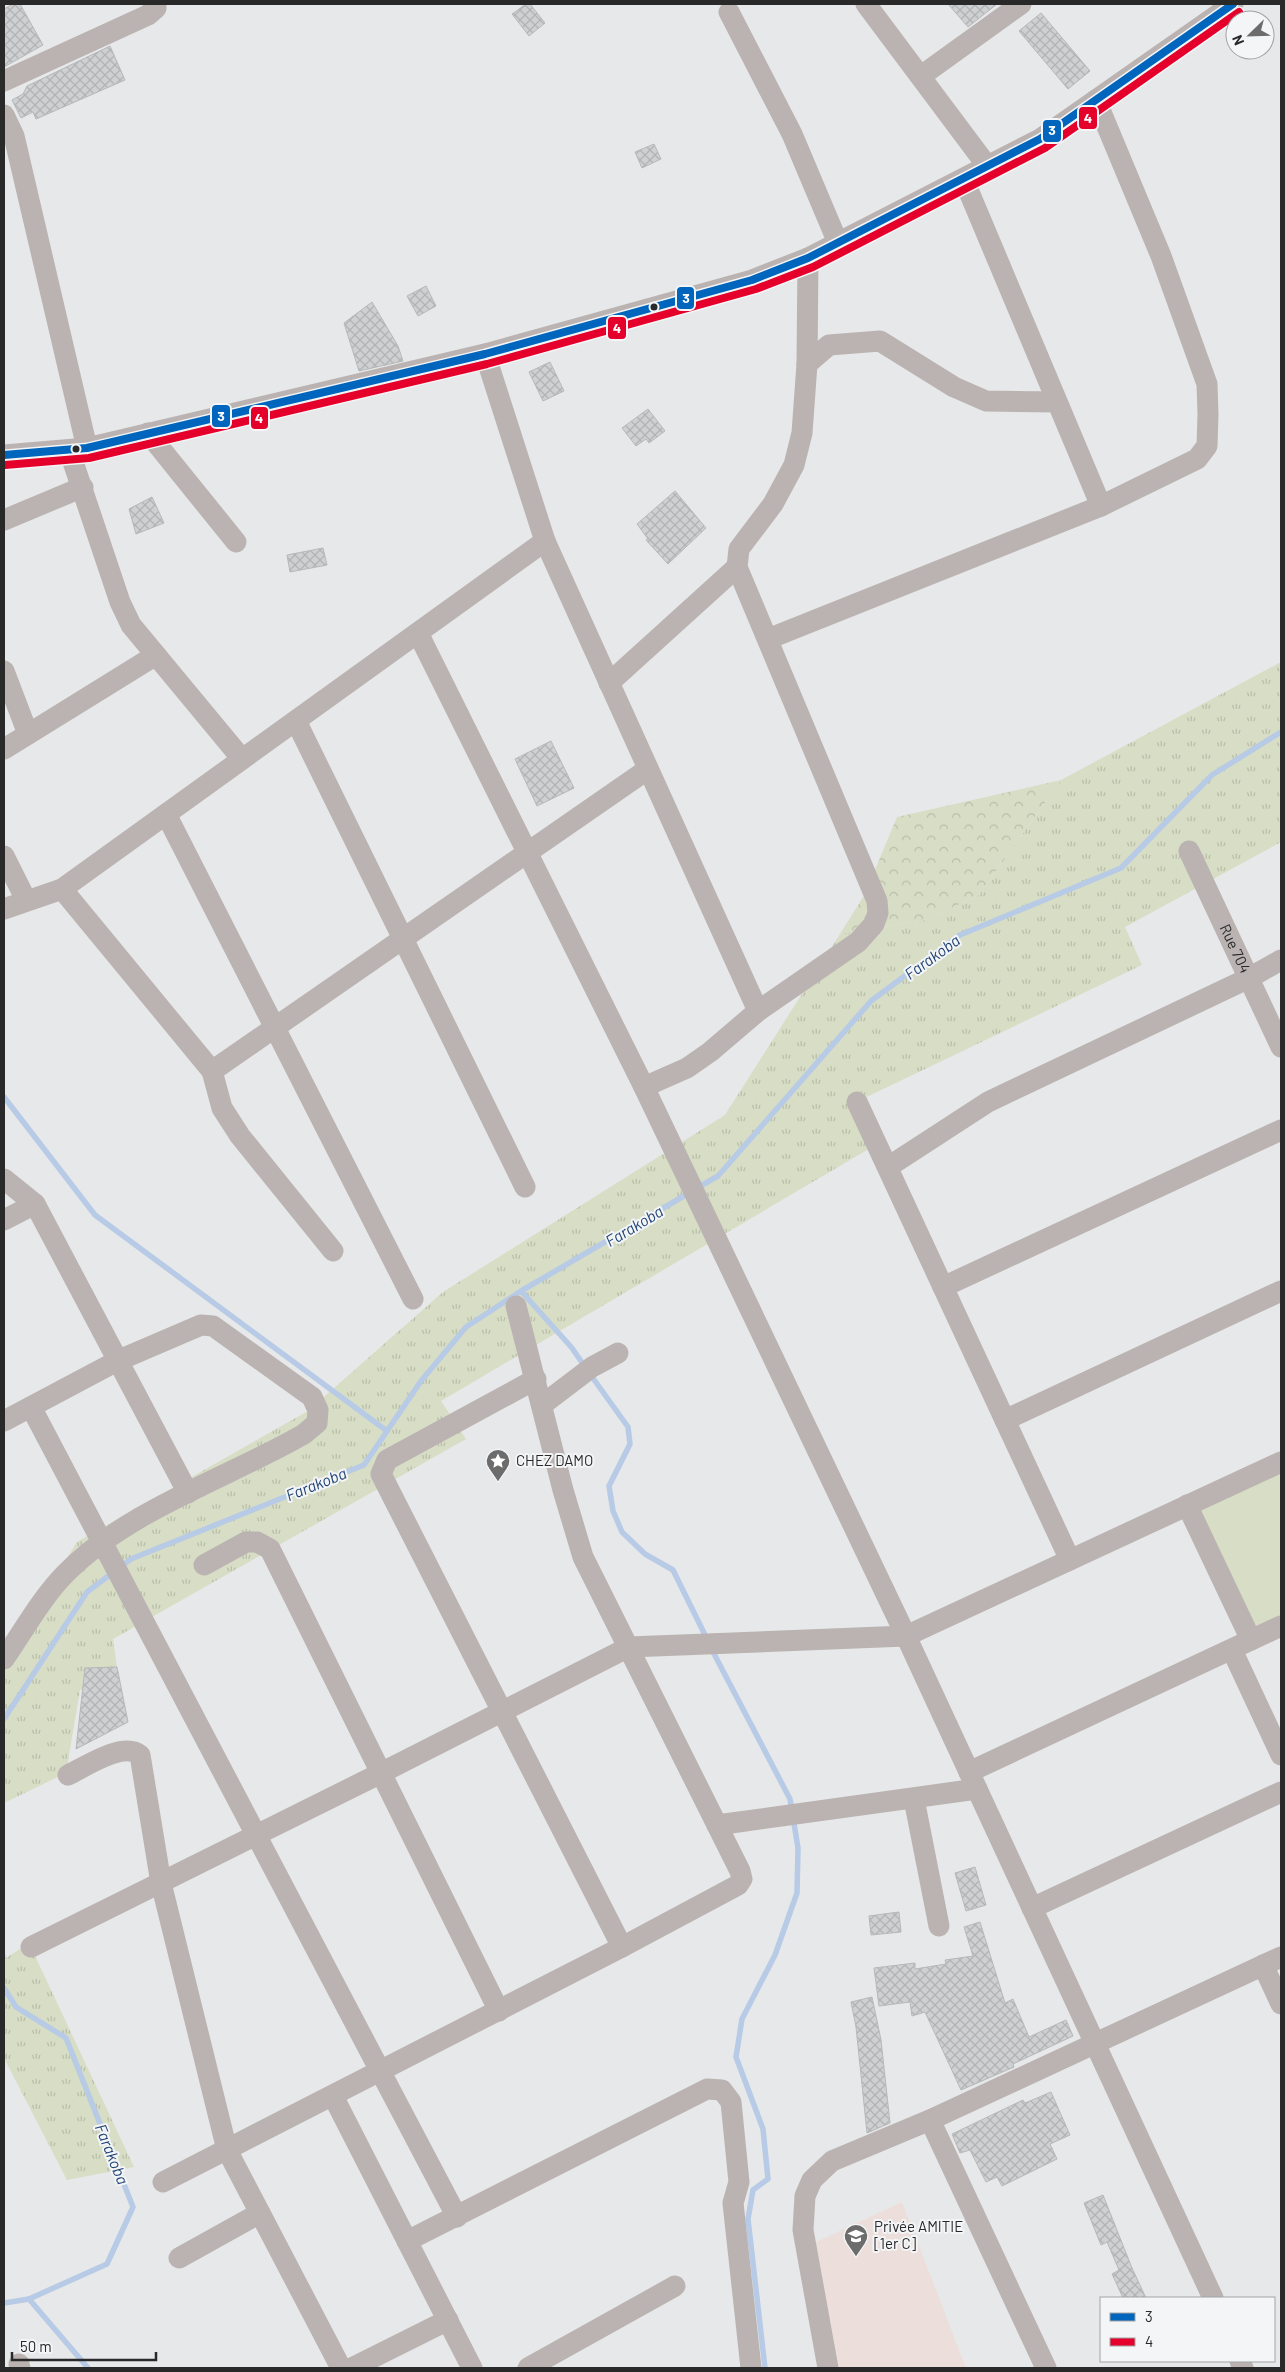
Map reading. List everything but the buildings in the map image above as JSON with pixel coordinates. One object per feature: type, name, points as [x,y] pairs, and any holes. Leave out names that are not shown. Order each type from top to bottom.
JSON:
[{"type":"street","points":[[4,81],[148,15],[156,8],[156,4]]},
{"type":"street","points":[[866,4],[988,167]]},
{"type":"street","points":[[921,76],[1021,4]]},
{"type":"street","points":[[4,456],[78,449],[485,354],[752,280],[838,244],[1040,139],[1233,4]]},
{"type":"street","points":[[729,12],[792,134],[838,244]]},
{"type":"street","points":[[768,639],[1101,506],[1198,459],[1207,446],[1207,384],[1161,256],[1096,100]]},
{"type":"street","points":[[4,115],[14,136],[78,449],[83,488],[120,602],[131,625],[242,759]]},
{"type":"street","points":[[964,180],[1101,506]]},
{"type":"street","points":[[644,1087],[687,1068],[710,1052],[758,1011],[858,942],[874,924],[878,913],[877,901],[737,567],[739,548],[773,504],[794,464],[802,433],[807,364],[808,258]]},
{"type":"street","points":[[807,364],[829,345],[880,341],[954,387],[986,401],[1057,402]]},
{"type":"street","points":[[485,354],[545,542],[758,1011]]},
{"type":"street","points":[[148,433],[236,542]]},
{"type":"street","points":[[4,520],[83,488]]},
{"type":"street","points":[[4,909],[62,889],[545,542]]},
{"type":"street","points":[[609,683],[737,567]]},
{"type":"street","points":[[418,633],[644,1087],[702,1208],[906,1636],[1213,2297]]},
{"type":"street","points":[[4,749],[156,655]]},
{"type":"street","points":[[4,672],[28,734]]},
{"type":"street","points":[[296,721],[525,1187]]},
{"type":"street","points":[[212,1071],[648,769]]},
{"type":"street","points":[[166,814],[413,1300]]},
{"type":"street","name":"Rue 704","points":[[1189,851],[1281,1047]]},
{"type":"street","points":[[4,856],[26,900]]},
{"type":"street","points":[[62,889],[212,1071],[222,1108],[240,1136],[333,1251]]},
{"type":"street","points":[[888,1167],[988,1102],[1249,978],[1281,960]]},
{"type":"street","points":[[857,1102],[1070,1560]]},
{"type":"street","points":[[943,1287],[1281,1130]]},
{"type":"street","points":[[4,1179],[34,1204],[188,1493]]},
{"type":"street","points":[[4,1220],[34,1204]]},
{"type":"street","points":[[1005,1420],[1281,1291]]},
{"type":"street","points":[[163,2182],[622,1947],[738,1885],[742,1879],[629,1646],[583,1557],[563,1490],[516,1306]]},
{"type":"street","points":[[4,1421],[117,1361],[201,1325],[213,1326],[312,1397],[318,1410],[318,1423],[304,1434],[188,1493],[106,1549],[67,1572],[4,1658]]},
{"type":"street","points":[[542,1404],[586,1372],[618,1353]]},
{"type":"street","points":[[536,1379],[387,1460],[381,1474],[622,1947]]},
{"type":"street","points":[[31,1407],[258,1834],[457,2217]]},
{"type":"street","points":[[31,1947],[381,1773],[629,1646],[906,1636],[1281,1462]]},
{"type":"street","points":[[1187,1505],[1251,1640]]},
{"type":"street","points":[[204,1565],[246,1542],[257,1542],[270,1549],[499,2011]]},
{"type":"street","points":[[717,1825],[914,1799],[973,1781],[1281,1626]]},
{"type":"street","points":[[1232,1650],[1281,1755]]},
{"type":"street","points":[[68,1775],[120,1750],[134,1751],[140,1755],[160,1883],[227,2150],[341,2368]]},
{"type":"street","points":[[1032,1908],[1281,1792]]},
{"type":"street","points":[[914,1799],[939,1926]]},
{"type":"street","points":[[828,2368],[803,2230],[805,2196],[812,2180],[832,2161],[930,2120],[1272,1961],[1281,2004]]},
{"type":"street","points":[[407,2241],[707,2089],[722,2090],[731,2102],[738,2182],[734,2212],[751,2368]]},
{"type":"street","points":[[333,2096],[472,2368]]},
{"type":"street","points":[[930,2120],[1046,2368]]},
{"type":"street","points":[[179,2258],[260,2213]]},
{"type":"street","points":[[528,2368],[675,2286]]},
{"type":"street","points":[[352,2368],[448,2320]]},
{"type":"shaded area","points":[[902,2202],[966,2368],[828,2368],[814,2243]]},
{"type":"green space","points":[[1281,662],[1281,842],[1125,927],[1142,965],[856,1102],[872,1147],[441,1401],[466,1439],[113,1639],[120,1689],[80,1690],[66,1773],[4,1803],[4,1652],[27,1623],[77,1542],[308,1411],[443,1292],[725,1115],[840,934],[925,920],[979,895],[1061,780]]},
{"type":"green space","points":[[1061,780],[979,895],[925,920],[840,934],[865,894],[897,817]]},
{"type":"green space","points":[[1281,1472],[1281,1616],[1248,1631],[1193,1513]]},
{"type":"green space","points":[[29,1943],[134,2167],[67,2180],[4,2058],[4,1949],[6,1958]]},
{"type":"waterway","name":"Farakoba","points":[[697,1188],[718,1176],[871,1001],[960,935],[1121,868],[1212,775],[1281,732]]},
{"type":"waterway","points":[[4,1097],[95,1215],[387,1431]]},
{"type":"waterway","name":"Farakoba","points":[[4,1719],[87,1592],[131,1559],[364,1465],[421,1381],[466,1327],[521,1291],[689,1193]]},
{"type":"waterway","points":[[521,1291],[572,1348],[585,1367]]},
{"type":"waterway","points":[[590,1374],[628,1427],[630,1444],[609,1486],[613,1511],[622,1532],[645,1554],[673,1570],[707,1639]]},
{"type":"waterway","points":[[711,1648],[790,1799],[798,1848],[797,1893],[775,1955],[742,2019],[736,2057],[763,2129],[768,2179],[753,2190],[748,2219],[765,2368]]},
{"type":"waterway","name":"Farakoba","points":[[4,1988],[16,2007],[66,2038],[133,2207],[107,2264],[29,2299],[4,2303]]},
{"type":"waterway","points":[[29,2299],[88,2368]]},
{"type":"transit line","name":"3","points":[[4,455],[87,448],[485,354],[752,280],[808,258],[1040,139],[1233,4]]},
{"type":"transit line","name":"4","points":[[5,465],[89,458],[487,364],[756,289],[813,267],[1045,148],[1225,22]]},
{"type":"place","name":"CHEZ DAMO","points":[[498,1482]]},
{"type":"place","name":"Privée AMITIE [1er C]","points":[[856,2257]]}]
